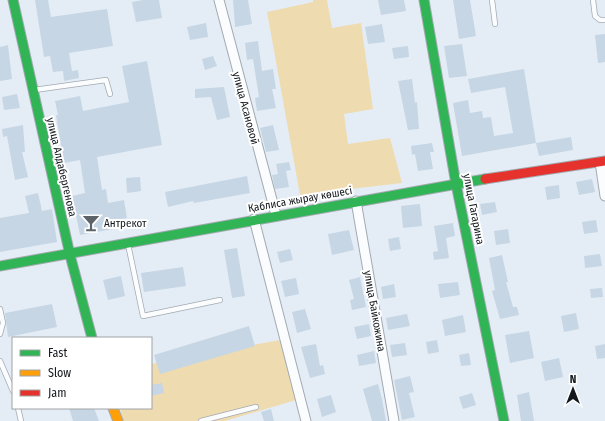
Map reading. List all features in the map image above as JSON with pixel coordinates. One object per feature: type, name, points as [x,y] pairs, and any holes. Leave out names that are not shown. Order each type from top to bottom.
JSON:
[{"type":"street","name":"улица Алдабергенова","points":[[13,0],[70,255],[92,337]]},
{"type":"street","name":"улица Асановой","points":[[219,0],[276,215]]},
{"type":"street","name":"улица Гагарина","points":[[424,0],[456,184],[504,421]]},
{"type":"street","name":"Қаблиса жырау көшесі","points":[[0,266],[70,255],[254,219],[356,201],[602,162]]},
{"type":"street","points":[[602,162],[605,196]]},
{"type":"street","name":"улица Байкожина","points":[[356,201],[394,421]]},
{"type":"street","points":[[254,219],[306,421]]},
{"type":"street","points":[[113,409],[118,421]]},
{"type":"lane","points":[[492,0],[495,24]]},
{"type":"lane","points":[[593,0],[595,16],[600,20],[605,20]]},
{"type":"lane","points":[[32,90],[106,80],[110,94]]},
{"type":"lane","points":[[128,244],[143,316],[220,300]]},
{"type":"lane","points":[[0,309],[3,323],[0,334]]},
{"type":"lane","points":[[0,361],[12,389]]},
{"type":"lane","points":[[202,421],[256,407]]},
{"type":"lane","points":[[18,409],[21,421]]},
{"type":"shaded area","points":[[313,0],[327,0],[332,28],[361,23],[373,109],[344,114],[348,144],[390,138],[402,183],[300,195],[267,12],[313,2]]},
{"type":"shaded area","points":[[280,340],[296,400],[225,421],[123,421],[120,409],[152,409],[152,364]]},
{"type":"building","points":[[35,0],[48,0],[51,17],[107,9],[113,46],[69,53],[72,71],[78,70],[79,78],[64,81],[63,71],[53,72],[50,56],[44,57]]},
{"type":"building","points":[[159,0],[162,18],[136,22],[132,2]]},
{"type":"building","points":[[233,0],[248,0],[252,24],[235,27]]},
{"type":"building","points":[[378,0],[404,0],[406,11],[381,15]]},
{"type":"building","points":[[453,0],[470,0],[476,36],[459,39]]},
{"type":"building","points":[[206,23],[208,37],[190,40],[187,27]]},
{"type":"building","points":[[382,24],[385,42],[368,44],[365,27]]},
{"type":"building","points":[[605,34],[605,62],[598,63],[595,35]]},
{"type":"building","points":[[258,41],[262,71],[273,69],[276,89],[272,89],[276,108],[257,111],[255,98],[259,97],[253,59],[247,60],[245,43]]},
{"type":"building","points":[[462,44],[467,76],[449,78],[444,46]]},
{"type":"building","points":[[8,45],[12,79],[0,81],[0,47]]},
{"type":"building","points":[[408,46],[409,57],[394,59],[392,48]]},
{"type":"building","points":[[213,56],[217,66],[205,70],[202,59]]},
{"type":"building","points":[[147,61],[162,145],[97,157],[102,190],[106,189],[108,203],[124,200],[127,218],[111,221],[113,229],[80,235],[72,196],[85,193],[80,160],[64,163],[55,101],[80,96],[83,111],[129,102],[122,66]]},
{"type":"building","points":[[524,69],[536,143],[462,156],[453,103],[468,100],[470,113],[482,111],[483,118],[491,117],[494,136],[513,133],[505,87],[471,93],[468,79]]},
{"type":"building","points":[[412,79],[415,103],[417,102],[419,129],[408,130],[398,81]]},
{"type":"building","points":[[224,87],[230,117],[217,120],[211,97],[195,98],[195,89]]},
{"type":"building","points":[[17,94],[20,108],[4,110],[2,97]]},
{"type":"building","points":[[23,125],[25,152],[22,152],[28,177],[15,180],[7,136],[3,137],[2,129]]},
{"type":"building","points":[[273,125],[279,150],[266,152],[260,128]]},
{"type":"building","points":[[571,137],[573,150],[539,156],[536,143]]},
{"type":"building","points":[[432,143],[434,152],[430,152],[433,169],[418,171],[415,154],[412,155],[411,146]]},
{"type":"building","points":[[289,162],[291,170],[286,171],[289,187],[275,189],[272,175],[278,174],[276,164]]},
{"type":"building","points":[[247,176],[250,193],[194,203],[193,201],[168,207],[165,192]]},
{"type":"building","points":[[140,177],[141,191],[127,193],[126,178]]},
{"type":"building","points":[[592,179],[595,192],[579,195],[576,182]]},
{"type":"building","points":[[559,185],[560,198],[547,200],[545,187]]},
{"type":"building","points":[[38,193],[42,211],[52,209],[57,242],[0,252],[0,218],[29,213],[25,196]]},
{"type":"building","points":[[495,202],[497,212],[482,215],[480,204]]},
{"type":"building","points":[[420,204],[422,226],[403,228],[401,206]]},
{"type":"building","points":[[596,220],[598,232],[584,234],[582,222]]},
{"type":"building","points":[[453,223],[455,236],[446,238],[449,258],[434,260],[433,252],[438,251],[434,226]]},
{"type":"building","points":[[508,229],[510,243],[496,245],[494,231]]},
{"type":"building","points":[[349,230],[354,250],[332,255],[328,234]]},
{"type":"building","points":[[399,237],[401,249],[390,251],[388,239]]},
{"type":"building","points":[[237,248],[245,296],[232,298],[224,250]]},
{"type":"building","points":[[290,249],[293,260],[280,263],[277,252]]},
{"type":"building","points":[[600,254],[602,266],[585,268],[584,256]]},
{"type":"building","points":[[502,255],[508,282],[506,282],[513,307],[517,307],[519,315],[500,319],[492,291],[495,290],[489,258]]},
{"type":"building","points":[[183,267],[186,286],[144,292],[141,273]]},
{"type":"building","points":[[121,276],[125,296],[108,300],[103,280]]},
{"type":"building","points":[[360,277],[366,307],[352,310],[350,300],[354,299],[349,280]]},
{"type":"building","points":[[296,278],[299,294],[285,297],[281,281]]},
{"type":"building","points":[[458,282],[460,295],[440,298],[438,284]]},
{"type":"building","points":[[394,284],[396,297],[383,299],[381,287]]},
{"type":"building","points":[[602,288],[603,297],[591,298],[590,289]]},
{"type":"building","points":[[52,304],[57,327],[8,337],[5,313]]},
{"type":"building","points":[[305,309],[311,329],[297,333],[292,312]]},
{"type":"building","points":[[576,313],[579,329],[564,332],[561,316]]},
{"type":"building","points":[[407,314],[410,326],[388,330],[386,318]]},
{"type":"building","points":[[463,315],[466,332],[445,336],[442,320]]},
{"type":"building","points":[[369,324],[371,336],[357,339],[354,327]]},
{"type":"building","points":[[249,326],[255,346],[160,374],[154,355]]},
{"type":"building","points":[[529,331],[534,358],[510,363],[505,335]]},
{"type":"building","points":[[437,340],[439,352],[428,354],[426,342]]},
{"type":"building","points":[[405,343],[407,355],[392,357],[390,345]]},
{"type":"building","points":[[316,344],[320,366],[323,365],[325,374],[310,378],[301,347]]},
{"type":"building","points":[[605,344],[605,358],[597,359],[595,346]]},
{"type":"building","points":[[374,351],[376,363],[359,366],[357,355]]},
{"type":"building","points":[[469,353],[471,365],[461,366],[459,355]]},
{"type":"building","points":[[559,358],[563,377],[545,381],[541,362]]},
{"type":"building","points":[[410,376],[414,392],[409,393],[415,417],[402,420],[394,380]]},
{"type":"building","points":[[162,383],[164,393],[152,396],[152,385]]},
{"type":"building","points":[[378,384],[386,421],[372,421],[363,389]]},
{"type":"building","points":[[529,392],[534,421],[521,421],[517,395]]},
{"type":"building","points":[[472,393],[476,405],[463,409],[459,397]]},
{"type":"building","points":[[331,395],[336,412],[322,417],[317,399]]},
{"type":"building","points":[[69,409],[94,409],[99,421],[73,421]]},
{"type":"building","points":[[271,409],[274,421],[264,421],[261,412]]},
{"type":"traffic: fast","points":[[13,0],[70,255],[92,337]]},
{"type":"traffic: fast","points":[[424,0],[456,184],[504,421]]},
{"type":"traffic: fast","points":[[0,266],[485,179]]},
{"type":"traffic: slow","points":[[113,409],[118,421]]},
{"type":"traffic: jam","points":[[485,179],[605,161]]},
{"type":"place","name":"Антрекот","points":[[91,223]]}]
